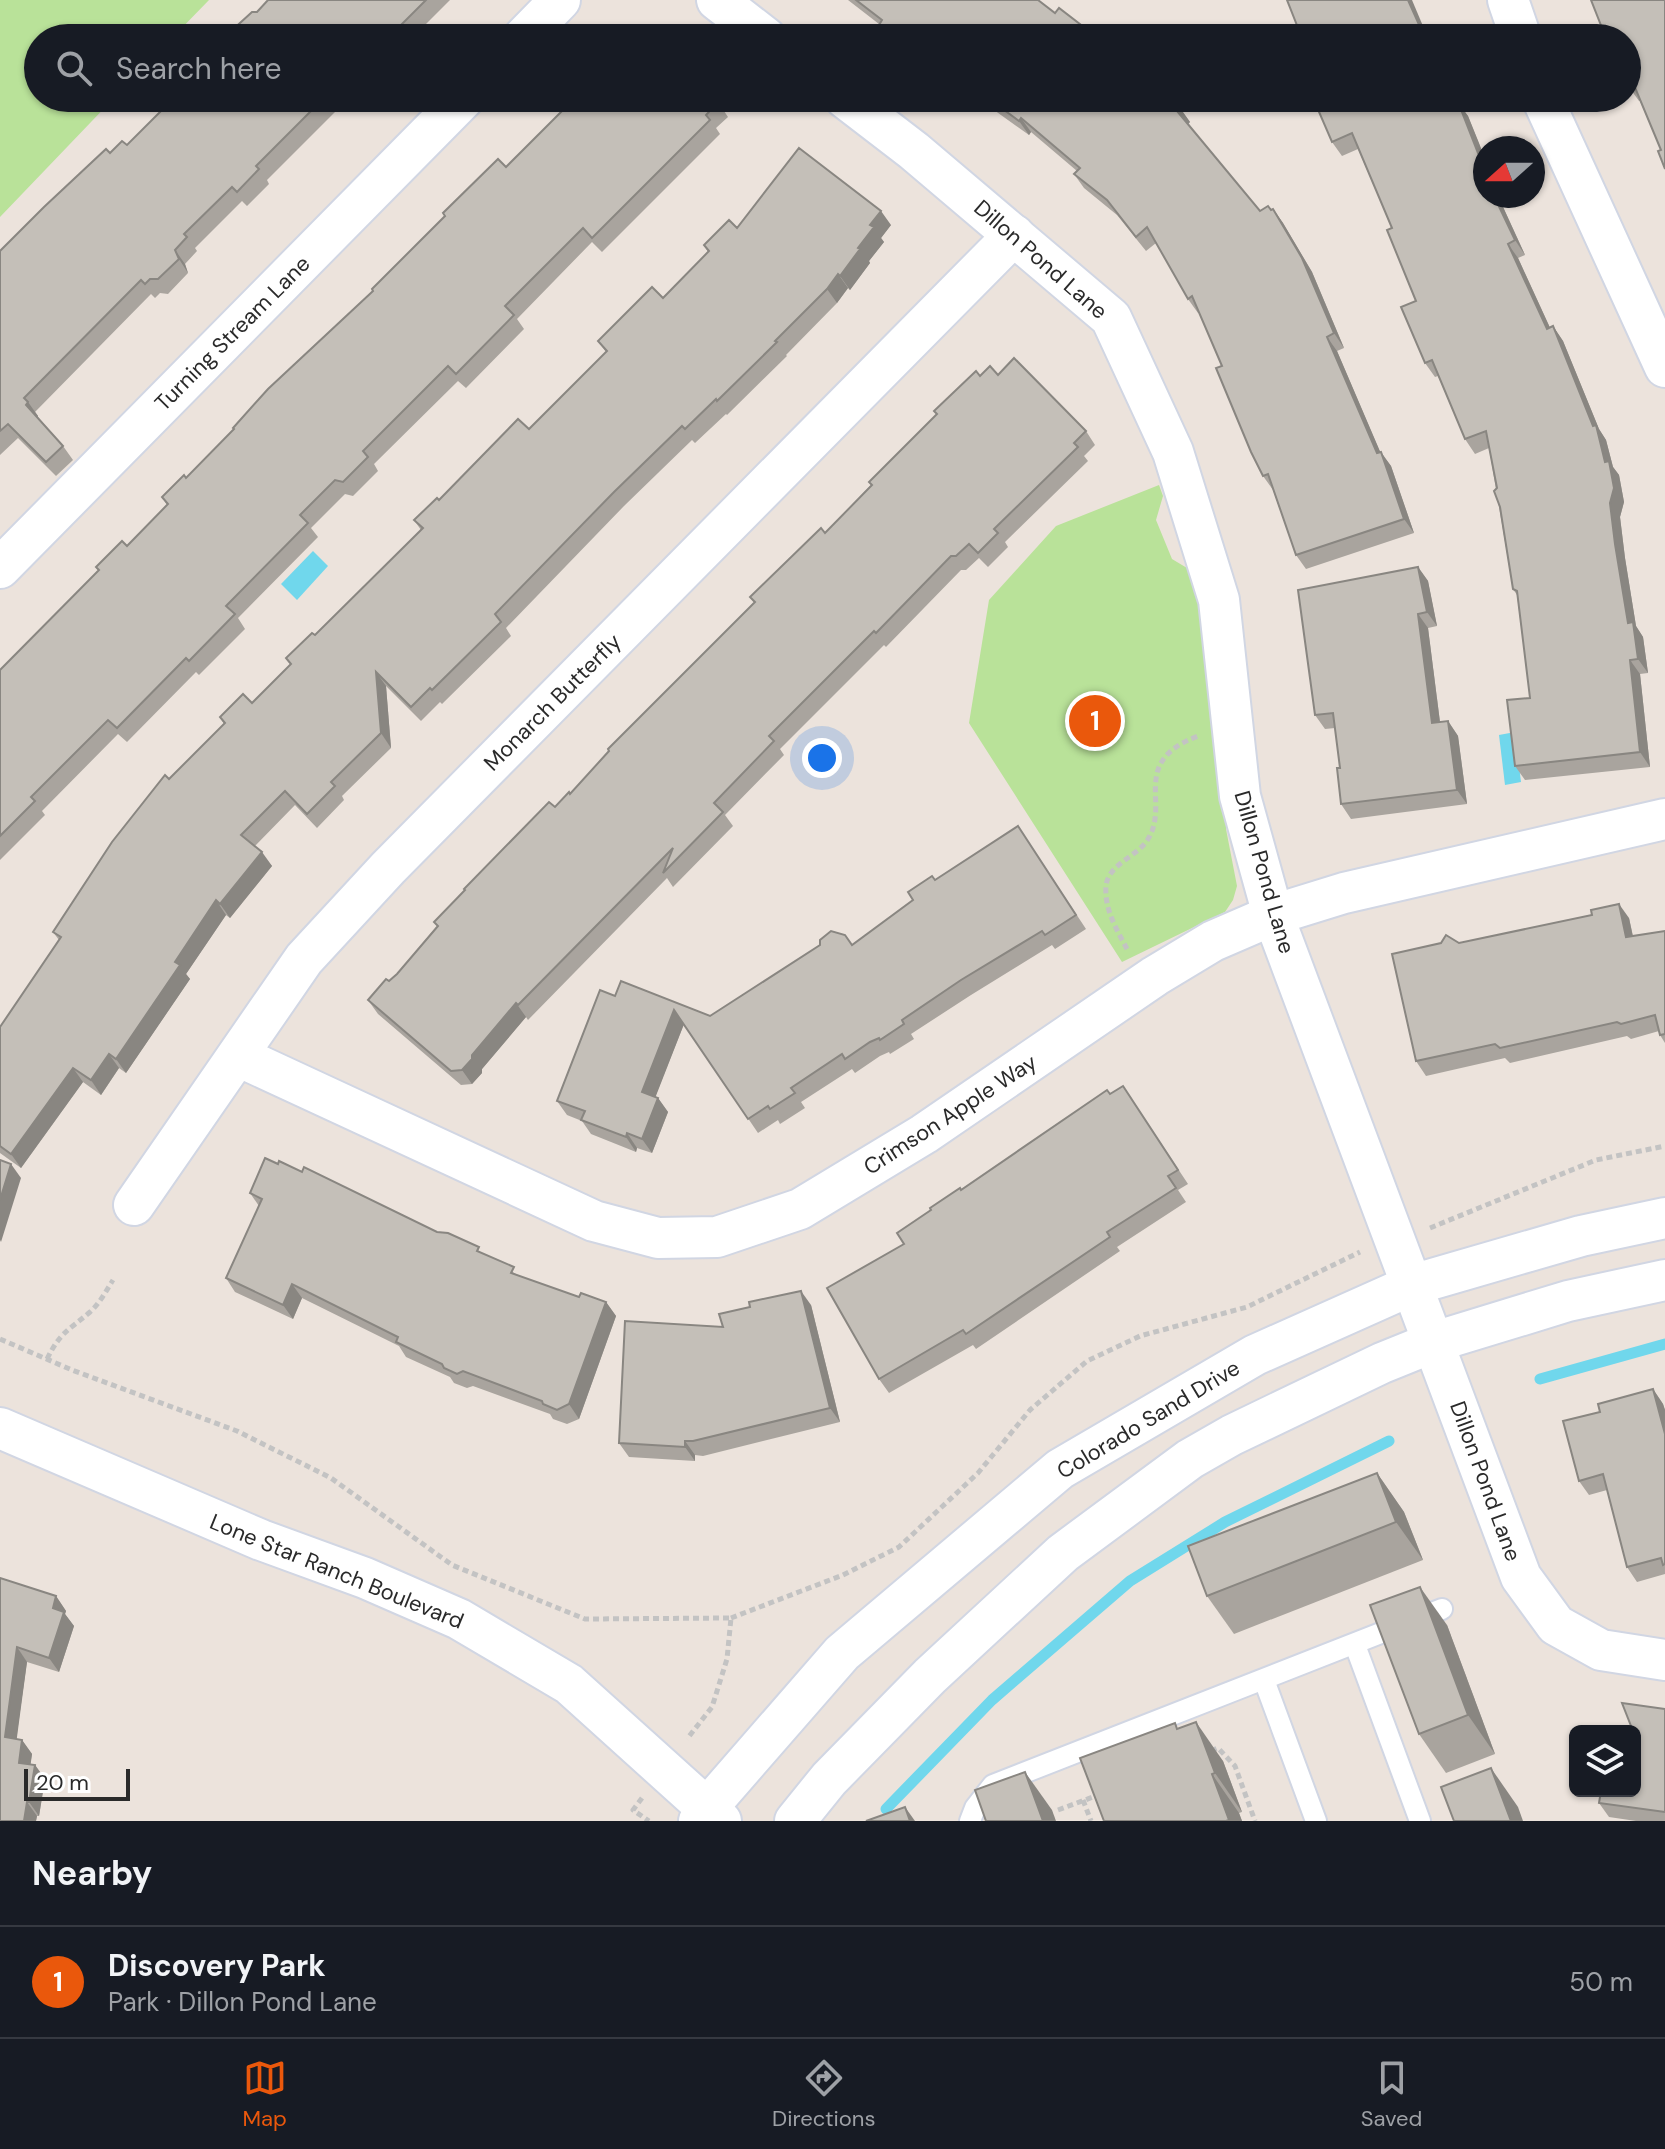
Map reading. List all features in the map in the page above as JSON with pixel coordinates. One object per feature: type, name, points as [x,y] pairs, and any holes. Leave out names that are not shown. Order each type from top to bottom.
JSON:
[{"type":"street","points":[[537,24],[560,0]]},
{"type":"street","points":[[717,0],[748,24]]},
{"type":"street","points":[[1508,0],[1516,24]]},
{"type":"street","name":"Turning Stream Lane","points":[[0,568],[450,112]]},
{"type":"street","name":"Dillon Pond Lane","points":[[863,112],[914,151],[1111,318],[1173,452],[1219,600],[1240,796],[1273,915],[1521,1577],[1556,1625],[1601,1650],[1665,1660]]},
{"type":"street","points":[[1548,112],[1665,367]]},
{"type":"street","name":"Monarch Butterfly","points":[[134,1205],[304,959],[388,868],[1014,235]]},
{"type":"street","name":"Crimson Apple Way","points":[[238,1056],[594,1221],[658,1238],[717,1237],[800,1209],[924,1134],[1155,976],[1213,941],[1273,915],[1402,879],[1665,819]]},
{"type":"street","name":"Colorado Sand Drive","points":[[709,1817],[842,1653],[1060,1469],[1255,1355],[1412,1285],[1581,1236],[1665,1218]]},
{"type":"street","points":[[795,1821],[829,1779],[930,1676],[1063,1553],[1190,1459],[1382,1363],[1434,1342],[1568,1301],[1665,1280]]},
{"type":"street","name":"Lone Star Ranch Boulevard","points":[[0,1428],[261,1540],[365,1578],[459,1619],[569,1684],[709,1817]]},
{"type":"lane","points":[[970,1821],[975,1808],[993,1785],[1442,1609]]},
{"type":"lane","points":[[1355,1645],[1420,1821]]},
{"type":"lane","points":[[1264,1680],[1316,1821]]},
{"type":"path","points":[[1128,951],[1111,918],[1106,902],[1106,883],[1114,869],[1143,846],[1152,834],[1157,774],[1162,761],[1173,749],[1206,733]]},
{"type":"path","points":[[1454,1218],[1596,1160],[1665,1146]]},
{"type":"path","points":[[0,1339],[237,1431],[331,1478],[452,1565],[585,1619],[731,1618],[843,1575],[899,1547],[978,1473],[1030,1410],[1087,1361],[1140,1336],[1247,1307],[1343,1259]]},
{"type":"path","points":[[47,1359],[67,1327],[91,1311],[113,1280]]},
{"type":"path","points":[[696,1728],[712,1707],[727,1659],[731,1618]]},
{"type":"path","points":[[1205,1753],[1218,1748],[1235,1766],[1255,1821]]},
{"type":"path","points":[[1058,1810],[1110,1790]]},
{"type":"path","points":[[1083,1800],[1091,1821]]},
{"type":"path","points":[[633,1810],[649,1821]]},
{"type":"green space","points":[[0,0],[209,0],[186,24],[24,24],[24,112],[101,112],[0,217]]},
{"type":"green space","points":[[1159,485],[1163,496],[1156,520],[1172,559],[1192,571],[1203,604],[1226,788],[1226,829],[1237,886],[1225,912],[1122,962],[969,723],[989,600],[1056,526]]},
{"type":"water","points":[[313,551],[328,566],[297,600],[281,584]]},
{"type":"water","points":[[1515,732],[1521,782],[1505,785],[1499,735]]},
{"type":"building","points":[[268,0],[426,0],[402,24],[239,24],[252,12],[257,12]]},
{"type":"building","points":[[856,0],[1038,0],[1055,13],[1059,8],[1080,24],[880,24],[882,20]]},
{"type":"building","points":[[1287,0],[1408,0],[1419,24],[1296,24]]},
{"type":"building","points":[[1591,0],[1665,0],[1665,169],[1658,151],[1661,150],[1641,102],[1641,24],[1600,24]]},
{"type":"building","points":[[160,112],[310,112],[256,166],[259,169],[237,192],[232,187],[184,234],[187,237],[175,250],[179,259],[158,279],[150,279],[145,284],[141,280],[24,398],[28,402],[26,405],[63,446],[46,462],[8,424],[0,431],[0,251],[106,149],[110,153],[122,141],[127,145]]},
{"type":"building","points":[[561,112],[709,112],[706,115],[710,120],[592,238],[583,228],[505,306],[514,315],[456,374],[448,366],[363,451],[368,457],[343,482],[335,480],[300,515],[308,523],[226,606],[235,614],[189,661],[186,658],[117,728],[108,720],[31,797],[35,801],[0,836],[0,670],[99,570],[96,567],[122,541],[127,546],[168,504],[162,497],[184,475],[186,478],[268,389],[373,291],[445,216],[443,213],[498,159],[506,167]]},
{"type":"building","points":[[1007,112],[1178,112],[1260,211],[1268,206],[1273,209],[1302,258],[1334,333],[1327,337],[1377,453],[1381,452],[1404,519],[1296,555],[1268,474],[1263,476],[1251,452],[1216,368],[1222,366],[1192,296],[1188,299],[1147,227],[1136,237],[1107,200],[1074,174],[1080,168],[1021,118],[1019,121]]},
{"type":"building","points":[[1319,112],[1462,112],[1473,140],[1473,208],[1500,208],[1515,240],[1508,244],[1547,329],[1553,326],[1593,426],[1596,425],[1605,462],[1609,461],[1614,488],[1610,503],[1615,544],[1628,623],[1633,622],[1638,659],[1630,660],[1640,752],[1515,766],[1507,700],[1530,698],[1517,591],[1513,589],[1500,507],[1494,491],[1497,488],[1486,431],[1465,439],[1432,360],[1425,363],[1401,307],[1416,301],[1387,230],[1392,228],[1352,133],[1332,142]]},
{"type":"building","points":[[799,148],[881,211],[870,225],[874,227],[840,276],[838,274],[777,342],[717,401],[685,429],[682,426],[614,492],[495,614],[501,622],[432,690],[430,688],[411,707],[376,672],[381,733],[331,782],[335,786],[307,814],[285,791],[241,835],[262,852],[220,904],[216,900],[175,962],[180,965],[116,1059],[109,1054],[91,1080],[73,1068],[11,1154],[0,1146],[0,1027],[61,937],[53,932],[112,842],[165,775],[169,779],[225,723],[220,717],[243,694],[252,703],[291,664],[286,658],[312,633],[315,635],[423,528],[414,520],[437,498],[439,500],[518,419],[529,429],[607,351],[598,341],[652,287],[663,298],[709,251],[704,245],[729,220],[737,228]]},
{"type":"building","points":[[1014,358],[1086,431],[1074,443],[1078,447],[994,529],[998,533],[978,553],[969,544],[956,556],[951,556],[769,736],[774,741],[714,803],[723,812],[663,873],[673,848],[518,1005],[516,1003],[462,1070],[451,1071],[368,1000],[386,979],[389,981],[397,974],[438,926],[434,922],[464,889],[549,802],[555,807],[570,794],[608,749],[755,602],[750,597],[821,528],[825,533],[872,485],[869,482],[937,414],[934,411],[976,371],[980,376],[990,366],[998,375]]},
{"type":"building","points":[[1418,567],[1427,612],[1418,614],[1432,723],[1448,721],[1457,790],[1341,804],[1333,713],[1315,715],[1298,590]]},
{"type":"building","points":[[1018,826],[1076,915],[1045,935],[1042,931],[961,980],[902,1020],[904,1024],[880,1040],[870,1042],[845,1059],[842,1054],[791,1088],[795,1093],[770,1109],[768,1106],[748,1119],[674,1010],[642,1092],[658,1098],[642,1139],[627,1133],[626,1137],[581,1120],[585,1111],[557,1101],[600,990],[615,996],[621,981],[710,1016],[820,945],[820,940],[831,931],[845,935],[852,945],[913,900],[908,892],[932,876],[935,880]]},
{"type":"building","points":[[1619,904],[1626,937],[1665,931],[1665,1034],[1660,1035],[1655,1015],[1500,1048],[1495,1044],[1416,1061],[1392,954],[1441,943],[1446,935],[1459,943],[1592,915],[1591,910]]},
{"type":"building","points":[[1123,1086],[1178,1170],[1168,1176],[1176,1188],[1107,1232],[1110,1237],[966,1334],[963,1330],[879,1379],[827,1288],[904,1244],[897,1233],[930,1208],[1107,1090],[1110,1094]]},
{"type":"building","points":[[265,1158],[302,1172],[304,1167],[437,1232],[448,1233],[479,1247],[477,1251],[514,1267],[511,1273],[579,1297],[581,1293],[606,1302],[569,1404],[557,1410],[542,1401],[463,1371],[457,1374],[396,1342],[398,1337],[292,1284],[283,1305],[226,1278],[262,1199],[250,1193]]},
{"type":"building","points":[[0,1160],[11,1164],[0,1200]]},
{"type":"building","points":[[801,1291],[830,1408],[685,1441],[685,1447],[619,1443],[625,1321],[723,1327],[719,1314],[750,1307],[749,1302]]},
{"type":"building","points":[[1653,1389],[1665,1434],[1665,1564],[1661,1558],[1627,1567],[1603,1474],[1579,1481],[1563,1421],[1600,1412],[1598,1404]]},
{"type":"building","points":[[1377,1473],[1396,1522],[1207,1596],[1188,1546]]},
{"type":"building","points":[[0,1578],[56,1596],[53,1608],[64,1612],[49,1658],[17,1647],[5,1737],[22,1740],[19,1763],[35,1765],[24,1821],[0,1821]]},
{"type":"building","points":[[1420,1587],[1468,1715],[1419,1734],[1370,1605]]},
{"type":"building","points":[[1622,1703],[1665,1709],[1665,1812],[1599,1803],[1600,1797],[1641,1797],[1641,1725],[1631,1725]]},
{"type":"building","points":[[1196,1722],[1229,1820],[1104,1821],[1080,1758],[1175,1723],[1177,1729]]},
{"type":"building","points":[[1491,1768],[1511,1821],[1454,1821],[1441,1787]]},
{"type":"building","points":[[1025,1772],[1043,1821],[986,1821],[975,1790]]},
{"type":"building","points":[[905,1807],[910,1821],[866,1821]]},
{"type":"waterway","points":[[1540,1379],[1665,1344]]},
{"type":"waterway","points":[[886,1809],[992,1700],[1130,1581],[1225,1522],[1389,1441]]},
{"type":"place","name":"Discovery Park","points":[[1095,721]]}]
